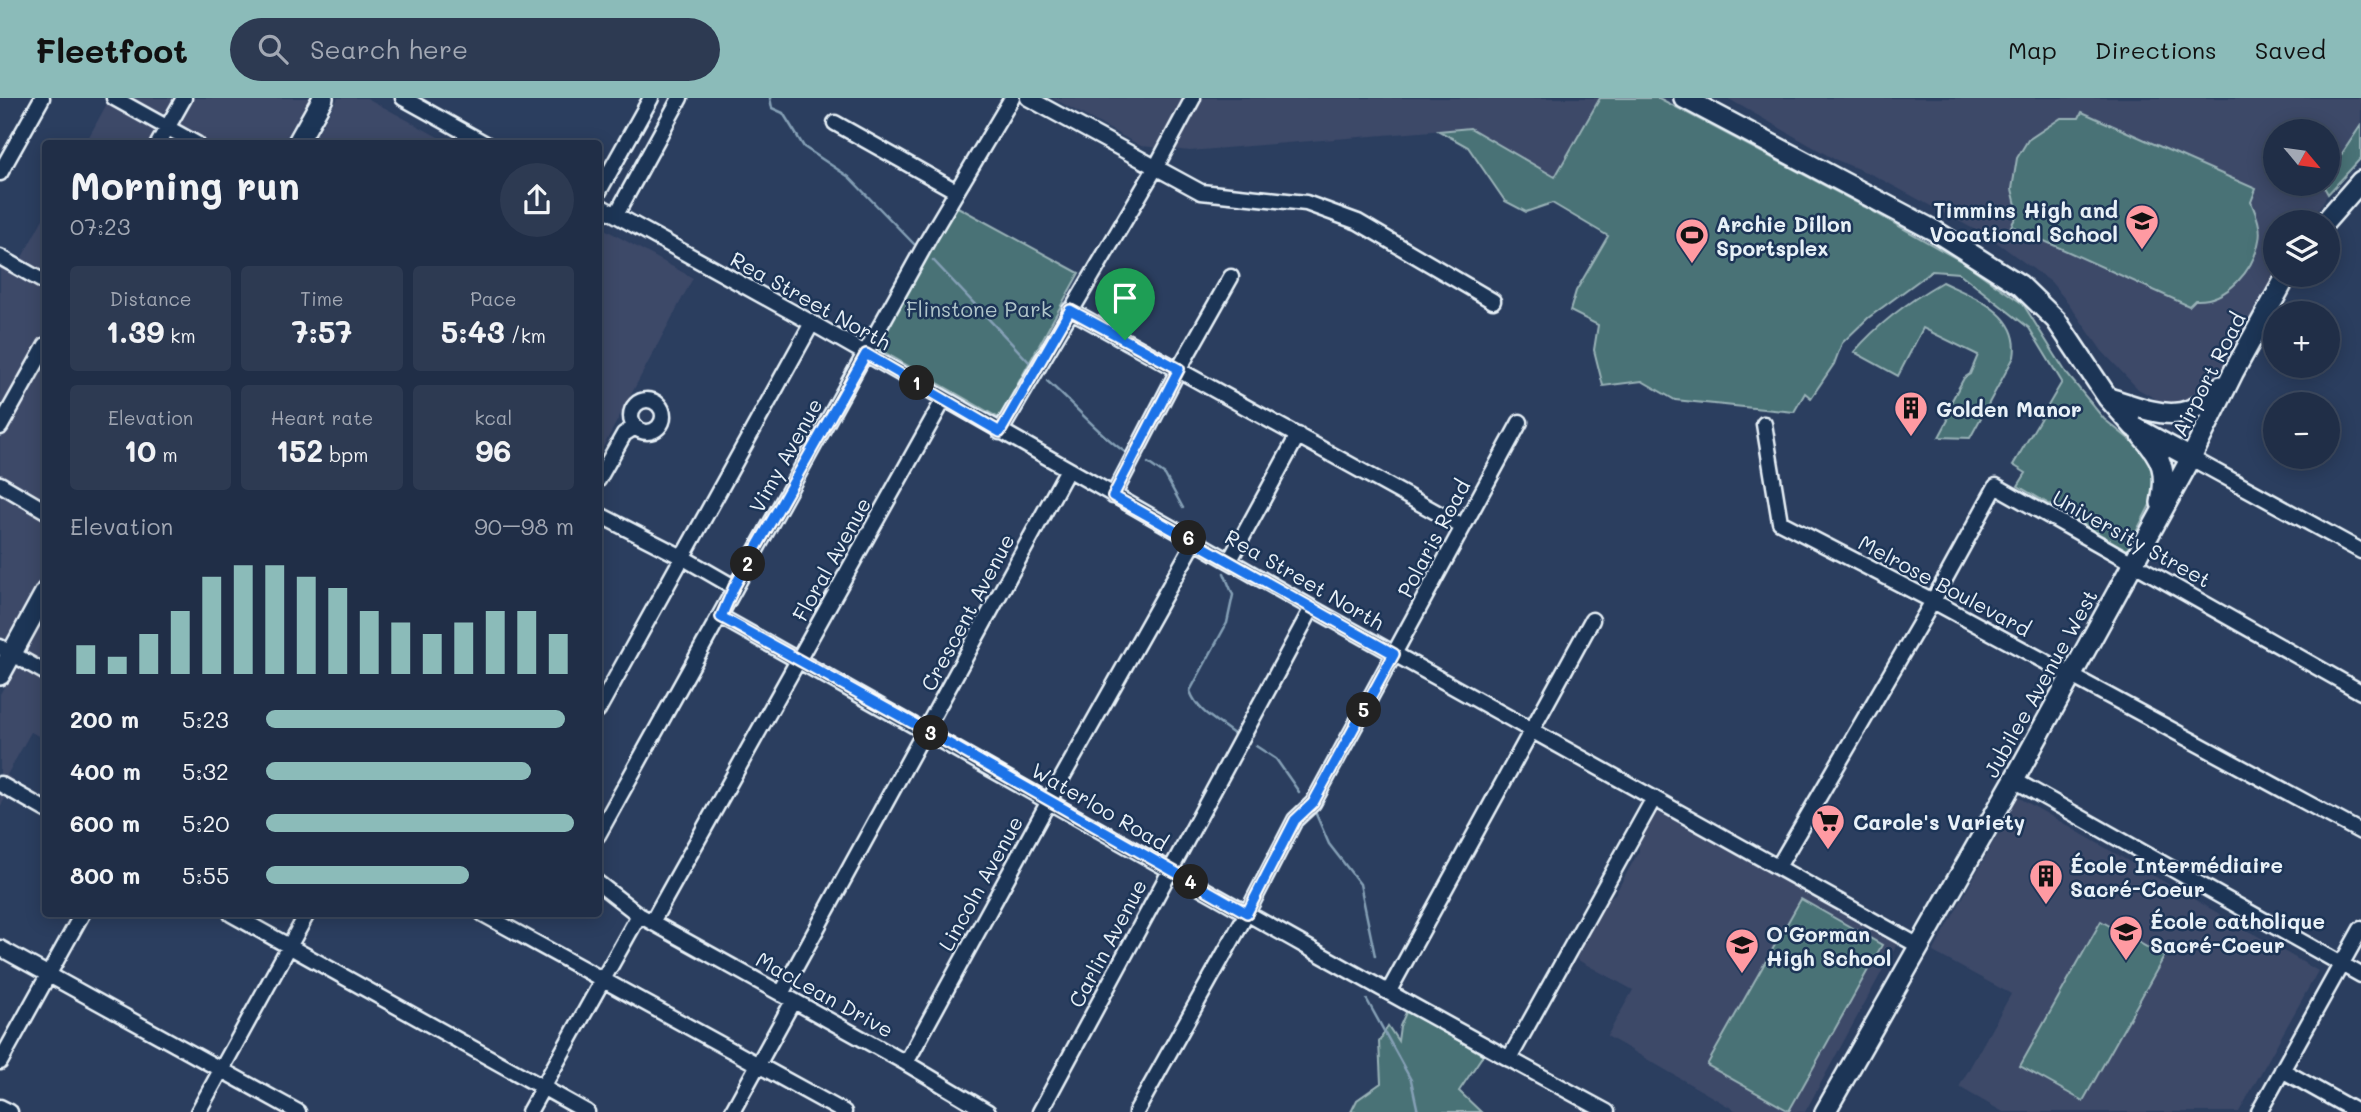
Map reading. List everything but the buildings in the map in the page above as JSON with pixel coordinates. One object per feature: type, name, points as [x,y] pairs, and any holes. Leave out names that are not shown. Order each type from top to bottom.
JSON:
[{"type":"main road","points":[[300,140],[323,98]]},
{"type":"main road","points":[[1684,98],[1935,231],[2020,285],[2056,320],[2108,398],[2157,452],[2164,466],[2158,518]]},
{"type":"main road","points":[[2336,210],[2361,181]]},
{"type":"main road","name":"Airport Road","points":[[2190,458],[2280,287]]},
{"type":"main road","points":[[2108,398],[2164,414],[2178,415],[2199,407],[2214,395],[2233,373]]},
{"type":"main road","points":[[2134,427],[2190,458]]},
{"type":"main road","name":"Jubilee Avenue West","points":[[1825,1112],[2014,779],[2190,458]]},
{"type":"main road","points":[[0,675],[6,651],[42,597]]},
{"type":"street","points":[[0,173],[42,98]]},
{"type":"street","points":[[114,98],[190,140]]},
{"type":"street","points":[[160,140],[184,98]]},
{"type":"street","points":[[403,98],[479,140]]},
{"type":"street","points":[[602,186],[651,98]]},
{"type":"street","points":[[617,215],[680,98]]},
{"type":"street","name":"Vimy Avenue","points":[[602,828],[956,191],[1012,98]]},
{"type":"street","points":[[1028,98],[1201,192],[1306,203],[1358,222],[1493,301]]},
{"type":"street","points":[[1000,432],[1156,167],[1193,98]]},
{"type":"street","points":[[835,122],[956,191]]},
{"type":"street","name":"Rea Street North","points":[[602,207],[812,323],[1312,608],[1919,946]]},
{"type":"street","points":[[0,257],[42,281]]},
{"type":"street","points":[[1113,496],[1179,369],[1231,277]]},
{"type":"street","points":[[1070,310],[1463,527]]},
{"type":"street","points":[[602,702],[812,323]]},
{"type":"street","points":[[0,427],[42,352]]},
{"type":"street","name":"Floral Avenue","points":[[529,1112],[604,980],[646,919],[799,660],[944,399]]},
{"type":"street","name":"Polaris Road","points":[[1136,1112],[1247,913],[1295,820],[1313,803],[1520,422]]},
{"type":"street","name":"Melrose Boulevard","points":[[1763,424],[1780,522],[1933,601],[2361,832]]},
{"type":"street","points":[[602,473],[624,434],[635,427]]},
{"type":"street","points":[[1230,560],[1298,435]]},
{"type":"street","points":[[2190,458],[2361,551]]},
{"type":"street","name":"Crescent Avenue","points":[[732,1112],[758,1065],[787,998],[1068,469]]},
{"type":"street","points":[[0,484],[42,509]]},
{"type":"street","name":"University Street","points":[[1933,601],[1996,486],[2361,692]]},
{"type":"street","points":[[602,516],[734,587]]},
{"type":"street","name":"Lincoln Avenue","points":[[906,1063],[1195,541]]},
{"type":"street","points":[[1778,867],[1933,601]]},
{"type":"street","name":"Carlin Avenue","points":[[1040,1112],[1312,608]]},
{"type":"street","name":"Waterloo Road","points":[[721,617],[1607,1112]]},
{"type":"street","points":[[1389,991],[1592,620]]},
{"type":"street","points":[[6,651],[42,671]]},
{"type":"street","points":[[2014,779],[2361,975]]},
{"type":"street","points":[[0,785],[42,808]]},
{"type":"street","points":[[1509,1059],[1654,798]]},
{"type":"street","points":[[602,886],[646,919]]},
{"type":"street","points":[[0,1062],[80,917]]},
{"type":"street","points":[[236,917],[587,1112]]},
{"type":"street","points":[[198,1112],[305,917]]},
{"type":"street","points":[[488,917],[844,1112]]},
{"type":"street","name":"MacLean Drive","points":[[646,919],[906,1063],[988,1112]]},
{"type":"street","points":[[2259,1112],[2361,929]]},
{"type":"street","points":[[0,948],[298,1112]]},
{"type":"street","points":[[2282,1070],[2357,1112]]},
{"type":"street","points":[[0,1107],[10,1112]]},
{"type":"shaded area","points":[[110,98],[309,98],[285,140],[87,140]]},
{"type":"shaded area","points":[[338,98],[367,98],[444,140],[314,140]]},
{"type":"shaded area","points":[[1052,98],[1599,98],[1555,177],[1470,128],[1190,151],[1141,146]]},
{"type":"shaded area","name":"Timmins High and Vocational School","points":[[1727,98],[2361,98],[2361,125],[2340,156],[2340,119],[2263,119],[2263,196],[2327,196],[2318,210],[2263,210],[2263,287],[2272,287],[2214,382],[2203,394],[2187,404],[2163,403],[2138,389],[2102,351],[2051,282],[1992,239],[1875,176],[1834,159]]},
{"type":"shaded area","points":[[42,221],[42,581],[0,658],[0,250],[20,261]]},
{"type":"shaded area","points":[[602,228],[693,278],[602,449]]},
{"type":"shaded area","points":[[42,618],[42,738],[31,732],[7,775],[15,781],[0,807],[0,694]]},
{"type":"shaded area","name":"École catholique Sacré-Coeur","points":[[2018,797],[2318,971],[2239,1112],[2003,1112],[1959,1087],[2011,994],[1933,952]]},
{"type":"shaded area","name":"O'Gorman High School","points":[[1657,811],[1897,944],[1805,1112],[1738,1112],[1607,1036],[1633,990],[1576,959],[1607,899],[1615,894],[1639,851],[1639,842]]},
{"type":"green space","points":[[1600,98],[1659,98],[1865,207],[1966,264],[2023,304],[2067,374],[2104,419],[2144,451],[2156,475],[2152,501],[2127,550],[2018,486],[2026,473],[2013,465],[2062,382],[2029,328],[1959,273],[1932,271],[1868,318],[1842,343],[1834,364],[1811,398],[1805,393],[1794,412],[1675,400],[1642,381],[1603,386],[1594,350],[1598,325],[1570,311],[1576,291],[1608,236],[1552,203],[1526,212],[1505,201],[1468,147],[1439,131],[1470,128],[1555,177]]},
{"type":"green space","points":[[2082,112],[2256,189],[2251,202],[2257,216],[2260,235],[2256,251],[2245,273],[2228,290],[2218,296],[2195,300],[2189,306],[2011,226],[2018,213],[2012,189],[2017,158],[2028,140],[2061,118],[2079,118]]},
{"type":"green space","points":[[2361,125],[2361,158],[2340,181],[2340,156]]},
{"type":"green space","name":"Flinstone Park","points":[[954,205],[1079,273],[999,418],[877,348]]},
{"type":"green space","points":[[1942,282],[1993,309],[2010,329],[2014,342],[2014,357],[1970,438],[1939,437],[1948,420],[1945,413],[1964,378],[1970,374],[1978,355],[1923,328],[1898,376],[1854,352],[1895,313]]},
{"type":"green space","points":[[1801,899],[1882,945],[1789,1111],[1707,1065]]},
{"type":"green space","points":[[2101,921],[2164,957],[2083,1101],[2020,1066]]},
{"type":"green space","points":[[1407,1010],[1483,1055],[1459,1091],[1481,1112],[1351,1112],[1357,1100],[1381,1083],[1379,1042],[1388,1026],[1398,1041],[1400,1026]]},
{"type":"waterway","points":[[770,98],[772,108],[783,113],[804,147],[849,177],[914,244]]},
{"type":"waterway","points":[[933,260],[1031,364]]},
{"type":"waterway","points":[[1047,381],[1104,436],[1125,452]]},
{"type":"waterway","points":[[1148,463],[1165,475],[1183,508]]},
{"type":"waterway","points":[[1224,573],[1233,595],[1227,623],[1190,691],[1203,711],[1235,735]]},
{"type":"waterway","points":[[1256,746],[1276,759],[1299,792]]},
{"type":"waterway","points":[[1316,814],[1329,844],[1360,884],[1375,956]]},
{"type":"waterway","points":[[1367,1000],[1411,1080],[1418,1112]]},
{"type":"place","name":"Timmins High and Vocational School","points":[[2142,251]]},
{"type":"place","name":"Archie Dillon Sportsplex","points":[[1692,265]]},
{"type":"place","name":"Golden Manor","points":[[1911,438]]},
{"type":"place","name":"Carole's Variety","points":[[1828,851]]},
{"type":"place","name":"École Intermédiaire Sacré-Coeur","points":[[2046,906]]},
{"type":"place","name":"École catholique Sacré-Coeur","points":[[2126,962]]},
{"type":"place","name":"O'Gorman High School","points":[[1742,975]]},
{"type":"route","points":[[1070,310],[1125,340],[1179,369],[1113,496],[1394,654],[1313,803],[1295,820],[1247,913],[721,617],[734,587],[866,354],[1000,432],[1070,310]]}]
